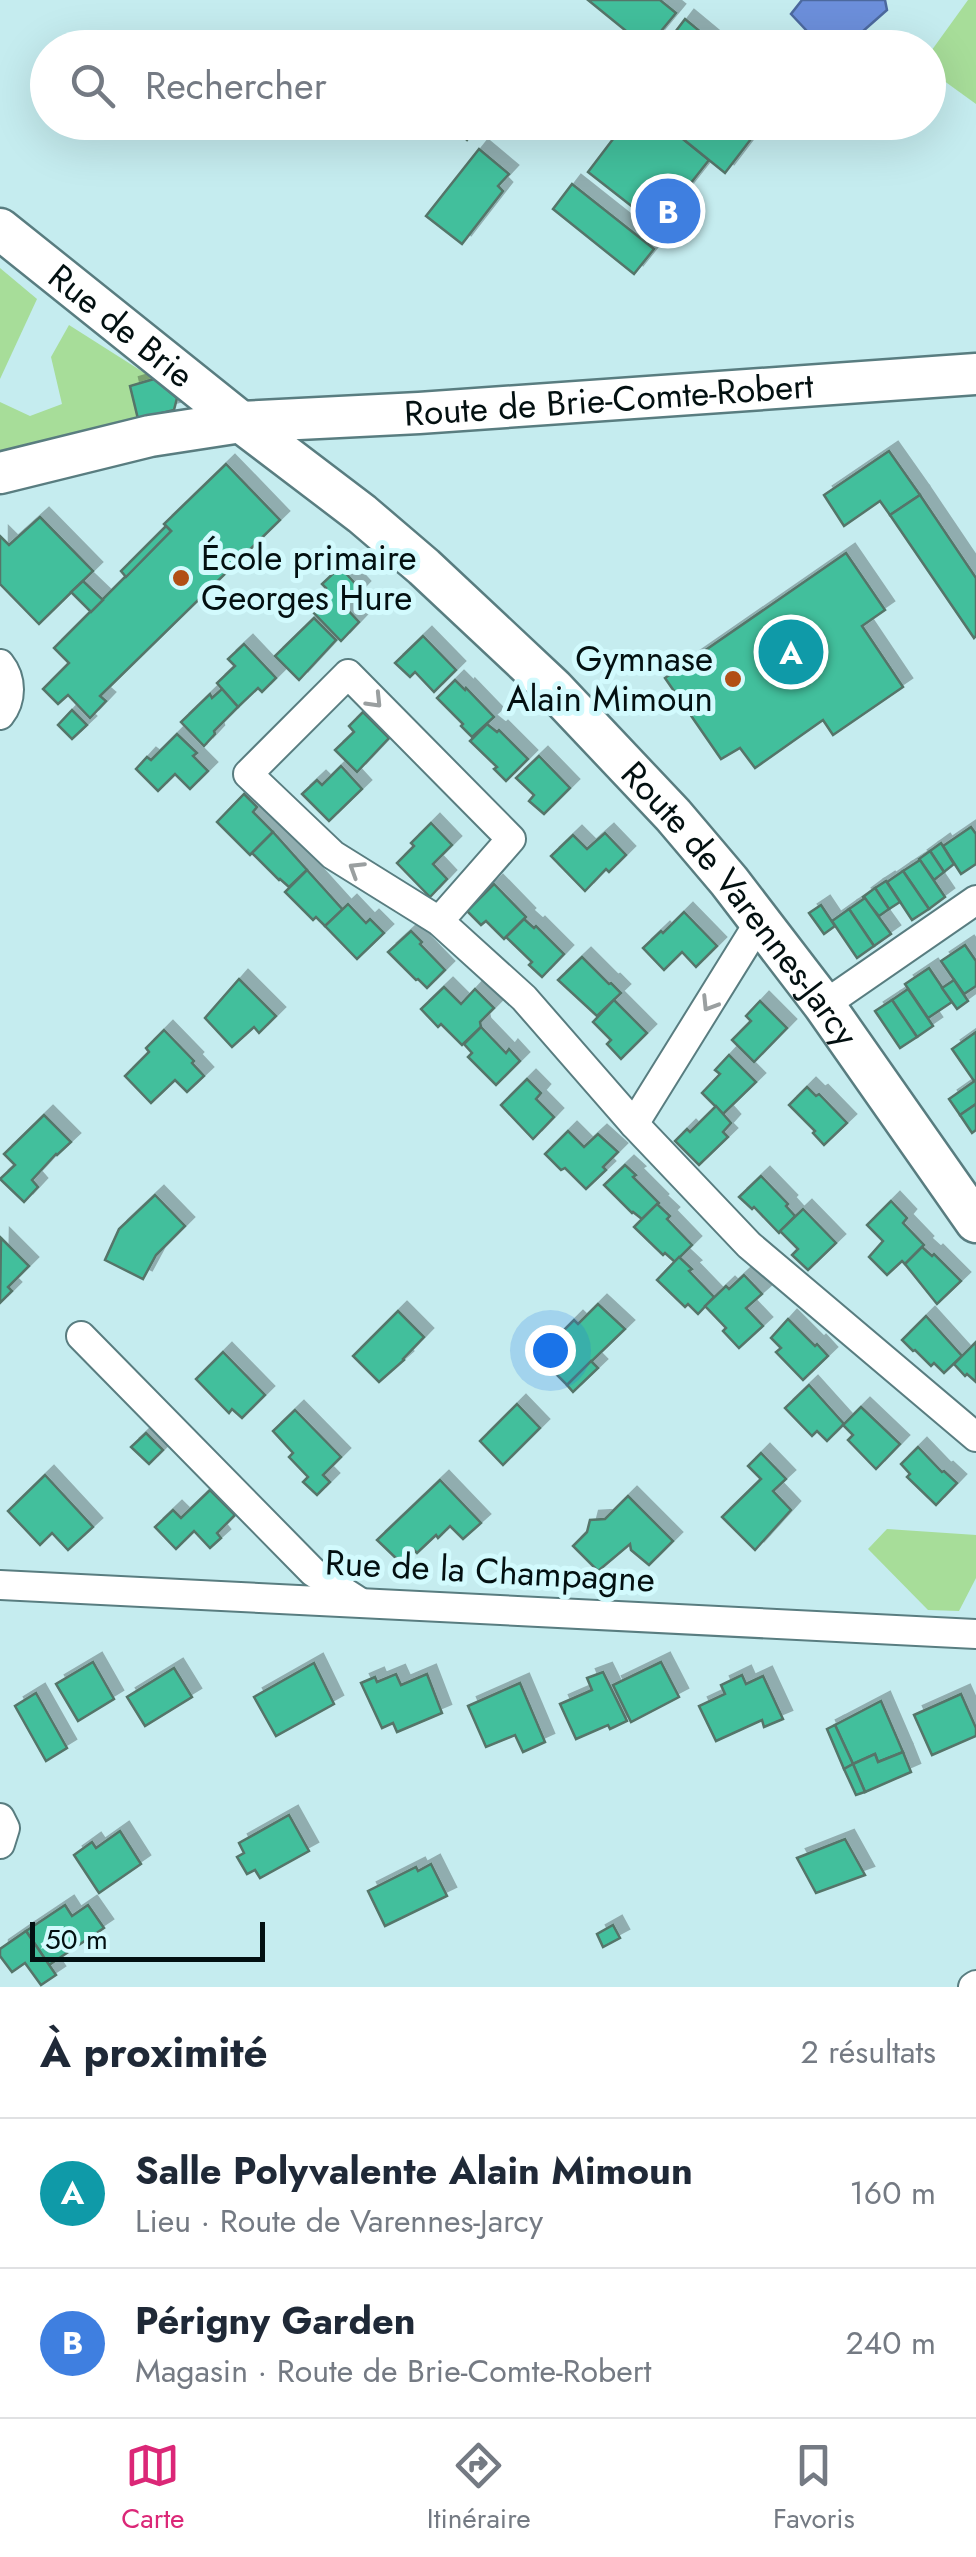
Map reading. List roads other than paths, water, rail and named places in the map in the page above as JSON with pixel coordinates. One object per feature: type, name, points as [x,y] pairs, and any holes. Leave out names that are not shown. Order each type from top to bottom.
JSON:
[{"type":"street","name":"Rue de Brie","points":[[0,230],[242,422]]},
{"type":"street","name":"Route de Brie-Comte-Robert","points":[[0,473],[150,436],[242,422],[418,414],[976,374]]},
{"type":"street","name":"Route de Varennes-Jarcy","points":[[242,422],[424,567],[553,688],[673,815],[824,1006],[976,1222]]},
{"type":"street","points":[[0,664],[10,686],[7,706],[0,715]]},
{"type":"street","points":[[439,920],[511,839],[348,674],[248,774],[333,855],[439,920],[524,998],[634,1124],[749,1245],[976,1436]]},
{"type":"street","points":[[824,1006],[976,900]]},
{"type":"street","points":[[634,1124],[760,921]]},
{"type":"street","points":[[82,1336],[313,1572],[358,1601]]},
{"type":"street","name":"Rue de la Champagne","points":[[0,1585],[976,1634]]},
{"type":"street","points":[[0,1818],[5,1828],[0,1844]]},
{"type":"water","points":[[802,0],[885,0],[887,10],[864,30],[806,30],[791,14]]},
{"type":"place","name":"Périgny Garden","points":[[668,211]]},
{"type":"place","name":"École primaire Georges Hure","points":[[181,578]]},
{"type":"place","name":"Salle Polyvalente Alain Mimoun","points":[[791,652]]},
{"type":"place","name":"Gymnase Alain Mimoun","points":[[733,679]]}]
